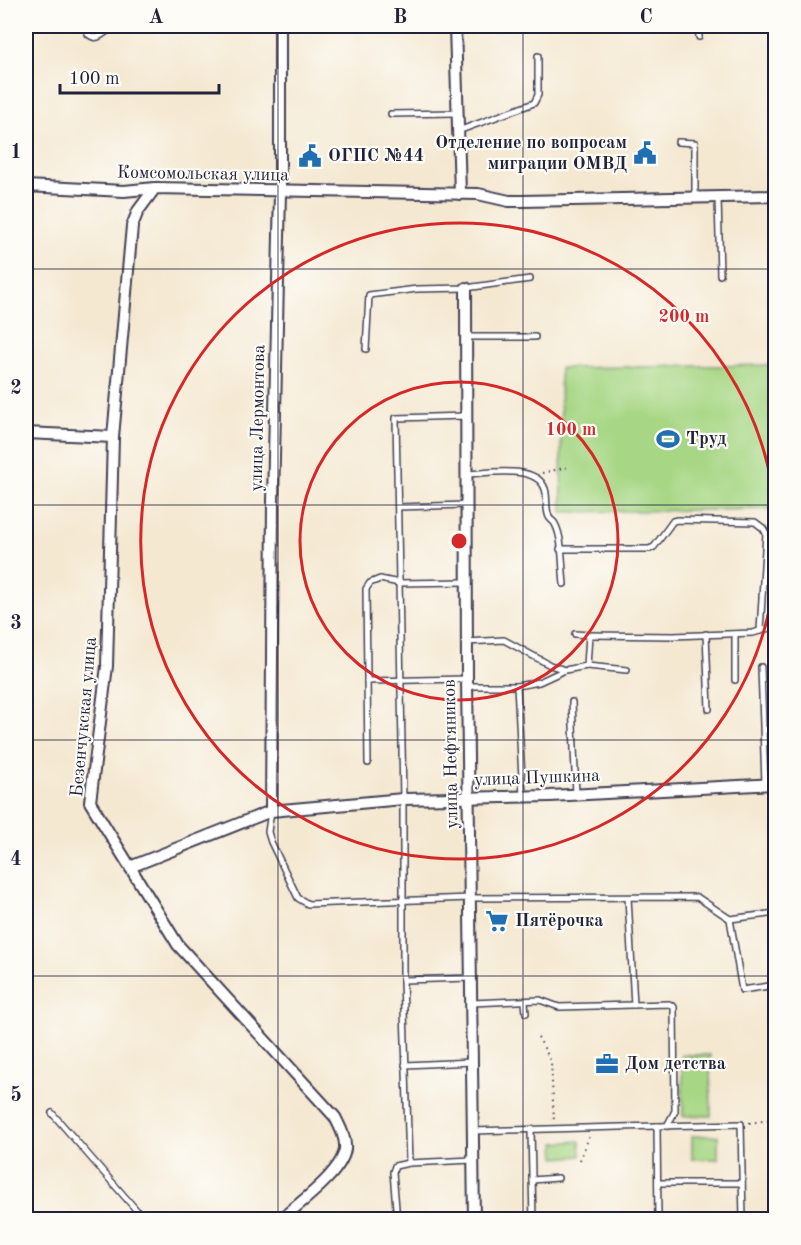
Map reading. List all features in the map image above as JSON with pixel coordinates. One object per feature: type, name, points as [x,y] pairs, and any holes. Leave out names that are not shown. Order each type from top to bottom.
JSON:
[{"type":"street","name":"улица Лермонтова","points":[[271,811],[273,501],[280,192],[280,26]]},
{"type":"street","points":[[455,26],[460,194]]},
{"type":"street","name":"Комсомольская улица","points":[[26,186],[124,190],[155,188],[478,194],[509,201],[776,196]]},
{"type":"street","name":"Безенчукская улица","points":[[155,188],[138,210],[132,226],[112,437],[107,666],[90,802],[178,945],[335,1117],[342,1131],[345,1147],[342,1160],[284,1218]]},
{"type":"street","name":"улица Нефтяников","points":[[466,288],[466,642],[474,1220]]},
{"type":"street","points":[[26,433],[112,437]]},
{"type":"street","name":"улица Пушкина","points":[[130,867],[271,811],[403,800],[770,784]]},
{"type":"lane","points":[[87,26],[88,34],[92,38],[97,38],[113,28],[151,28]]},
{"type":"lane","points":[[698,26],[699,37]]},
{"type":"lane","points":[[458,131],[534,103],[538,95],[538,56]]},
{"type":"lane","points":[[391,114],[457,112]]},
{"type":"lane","points":[[678,142],[695,142],[695,198]]},
{"type":"lane","points":[[718,198],[720,275]]},
{"type":"lane","points":[[366,349],[369,295],[417,289],[466,288],[530,279]]},
{"type":"lane","points":[[466,337],[535,338]]},
{"type":"lane","points":[[409,1163],[403,980],[403,800],[396,417],[466,417]]},
{"type":"lane","points":[[466,474],[519,472],[531,474],[539,479],[544,486],[549,518],[555,523],[564,584]]},
{"type":"lane","points":[[398,507],[466,505]]},
{"type":"lane","points":[[560,549],[649,549],[654,547],[673,521],[677,520],[755,522],[766,533],[760,631]]},
{"type":"lane","points":[[368,764],[366,589],[370,583],[380,579],[399,583],[466,582]]},
{"type":"lane","points":[[575,634],[673,636],[735,634],[760,631],[776,626]]},
{"type":"lane","points":[[706,634],[709,710]]},
{"type":"lane","points":[[735,634],[735,680]]},
{"type":"lane","points":[[587,666],[589,635]]},
{"type":"lane","points":[[466,642],[504,640],[550,665],[565,670]]},
{"type":"lane","points":[[367,681],[401,680],[517,686],[539,682],[565,670],[587,666],[627,670]]},
{"type":"lane","points":[[761,667],[764,730],[770,784]]},
{"type":"lane","points":[[517,686],[523,796]]},
{"type":"lane","points":[[572,702],[576,794]]},
{"type":"lane","points":[[764,730],[776,729]]},
{"type":"lane","points":[[271,811],[268,832],[271,842],[295,893],[302,902],[308,904],[470,898],[697,897],[730,919],[776,913]]},
{"type":"lane","points":[[628,898],[634,1005]]},
{"type":"lane","points":[[730,919],[742,990],[776,985]]},
{"type":"lane","points":[[403,980],[470,978]]},
{"type":"lane","points":[[471,1003],[540,1000],[559,1007],[669,1004],[674,1007],[675,1111],[667,1126]]},
{"type":"lane","points":[[525,1002],[525,1013]]},
{"type":"lane","points":[[405,1065],[472,1062]]},
{"type":"lane","points":[[52,1113],[145,1220]]},
{"type":"lane","points":[[472,1131],[591,1128],[645,1123],[657,1126],[741,1124],[743,1220]]},
{"type":"lane","points":[[657,1126],[658,1220]]},
{"type":"lane","points":[[531,1130],[533,1220]]},
{"type":"lane","points":[[397,1220],[394,1166],[409,1163],[473,1160]]},
{"type":"lane","points":[[532,1180],[558,1178]]},
{"type":"lane","points":[[658,1183],[742,1183]]},
{"type":"path","points":[[531,474],[568,467]]},
{"type":"path","points":[[538,1037],[551,1061],[554,1129]]},
{"type":"path","points":[[741,1124],[776,1119]]},
{"type":"path","points":[[580,1160],[591,1128]]},
{"type":"green space","name":"Труд","points":[[775,365],[775,509],[562,512],[560,368]]},
{"type":"green space","points":[[682,1055],[710,1055],[711,1116],[683,1116]]},
{"type":"green space","points":[[692,1136],[718,1136],[718,1159],[692,1159]]},
{"type":"green space","points":[[580,1141],[581,1156],[556,1158],[555,1143]]},
{"type":"place","name":"Отделение по вопросам миграции ОМВД","points":[[645,153]]},
{"type":"place","name":"ОГПС №44","points":[[310,156]]},
{"type":"place","name":"Труд","points":[[668,439]]},
{"type":"place","name":"Пятёрочка","points":[[497,921]]},
{"type":"place","name":"Дом детства","points":[[607,1064]]}]
